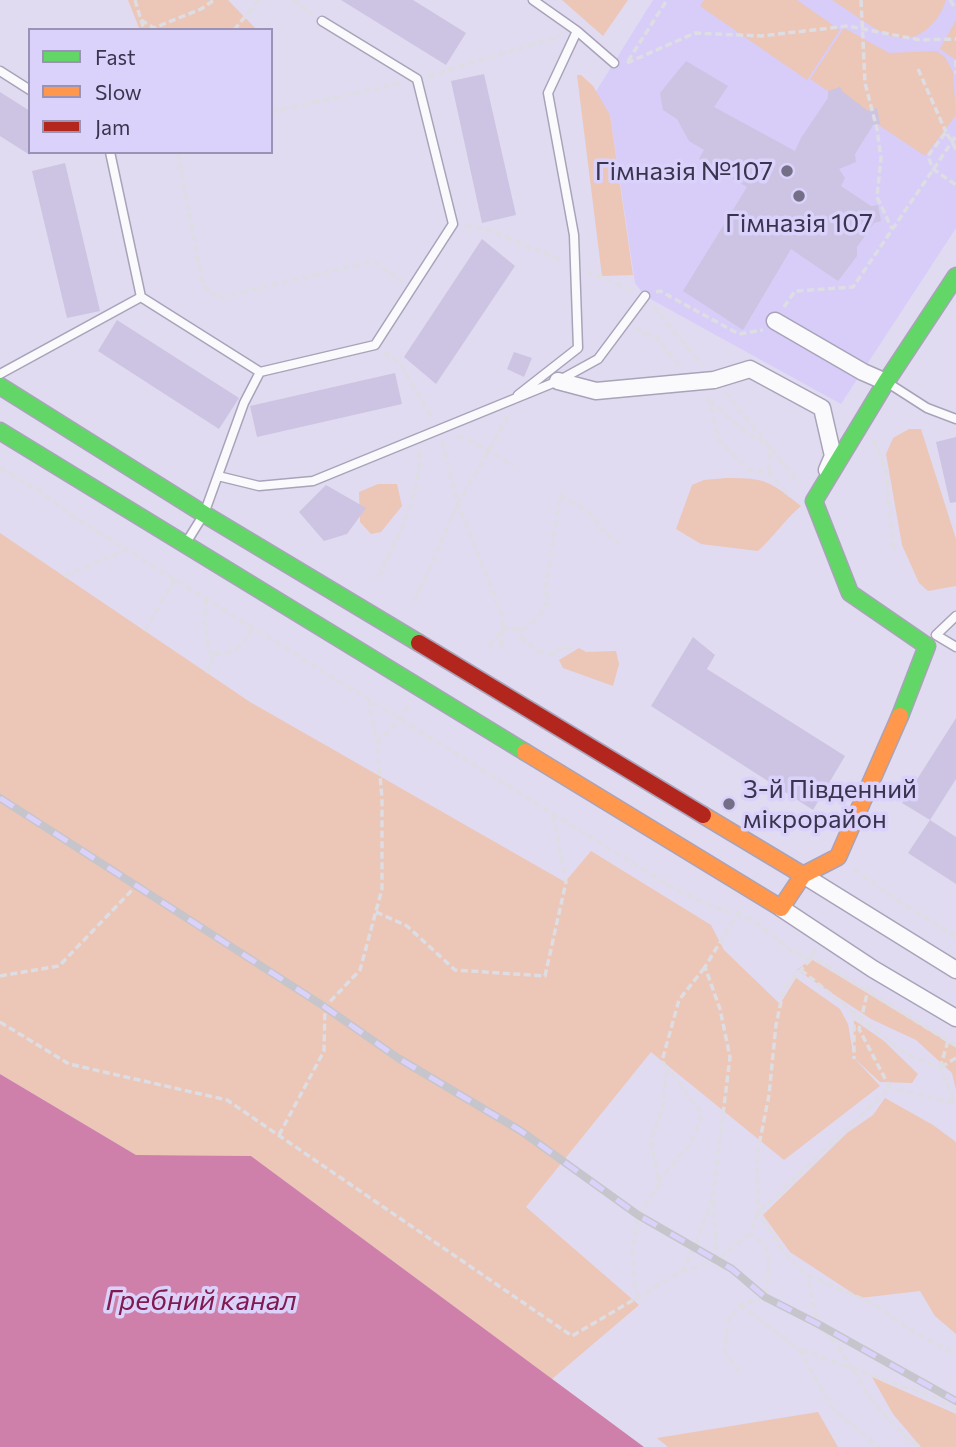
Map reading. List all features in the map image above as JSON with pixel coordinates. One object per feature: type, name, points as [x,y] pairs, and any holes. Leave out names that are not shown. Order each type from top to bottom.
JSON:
[{"type":"street","points":[[814,501],[886,382],[956,276]]},
{"type":"street","points":[[775,321],[863,372],[886,382]]},
{"type":"street","points":[[558,382],[596,391],[714,380],[750,369],[822,408],[833,456],[814,501],[850,593],[931,640],[838,857],[803,875],[781,908]]},
{"type":"street","points":[[0,386],[204,514],[956,970]]},
{"type":"street","points":[[0,431],[781,908],[873,969],[956,1018]]},
{"type":"lane","points":[[533,0],[577,31],[614,63]]},
{"type":"lane","points":[[110,154],[141,298],[260,372],[375,345],[453,224],[417,79],[322,21]]},
{"type":"lane","points":[[510,401],[578,348],[574,235],[548,93],[577,31]]},
{"type":"lane","points":[[0,71],[28,89]]},
{"type":"lane","points":[[218,476],[259,486],[313,481],[558,382],[598,359],[645,296]]},
{"type":"lane","points":[[0,374],[141,298]]},
{"type":"lane","points":[[185,546],[204,514],[244,403],[260,372]]},
{"type":"lane","points":[[886,382],[927,408],[956,419]]},
{"type":"lane","points":[[956,616],[931,640],[956,648]]},
{"type":"path","points":[[135,0],[143,28]]},
{"type":"path","points":[[141,20],[154,28],[201,9],[214,0]]},
{"type":"path","points":[[236,28],[259,0]]},
{"type":"path","points":[[293,0],[322,21]]},
{"type":"path","points":[[667,0],[627,63],[695,33],[761,36],[848,26],[920,40],[956,39]]},
{"type":"path","points":[[861,0],[865,83],[877,129],[881,158],[877,197],[892,229]]},
{"type":"path","points":[[950,0],[956,9]]},
{"type":"path","points":[[273,111],[417,79],[577,31]]},
{"type":"path","points":[[956,60],[956,74]]},
{"type":"path","points":[[918,69],[956,149]]},
{"type":"path","points":[[946,132],[928,156],[933,169],[956,185]]},
{"type":"path","points":[[814,501],[645,296],[660,291],[739,334],[769,329],[795,291],[853,287],[956,135]]},
{"type":"path","points":[[178,154],[203,286],[219,298],[373,261],[412,288]]},
{"type":"path","points":[[453,224],[486,229],[516,241]]},
{"type":"path","points":[[624,324],[657,338],[708,399],[743,430],[769,446]]},
{"type":"path","points":[[375,345],[401,365],[439,430],[458,504],[502,615],[504,628],[500,652]]},
{"type":"path","points":[[708,399],[720,442],[748,469],[769,473],[790,496]]},
{"type":"path","points":[[415,600],[458,504],[510,411],[510,401]]},
{"type":"path","points":[[864,417],[886,471],[894,551]]},
{"type":"path","points":[[439,430],[468,439],[514,466]]},
{"type":"path","points":[[378,578],[405,524],[420,465],[418,438]]},
{"type":"path","points":[[769,446],[769,473]]},
{"type":"path","points":[[0,468],[41,492],[74,517],[673,888],[715,908],[757,923],[794,953],[821,962],[956,1046]]},
{"type":"path","points":[[489,646],[504,628],[525,629],[540,615],[549,600],[545,590],[560,495],[589,512],[605,533],[619,543]]},
{"type":"path","points":[[64,576],[129,549]]},
{"type":"path","points":[[145,631],[176,579]]},
{"type":"path","points":[[206,598],[204,618],[209,650],[214,654],[227,654],[239,646],[247,640],[252,627]]},
{"type":"path","points":[[519,627],[521,637],[537,651],[554,653],[563,646],[573,651]]},
{"type":"path","points":[[207,673],[214,654]]},
{"type":"path","points":[[377,744],[400,719],[419,688]]},
{"type":"path","points":[[279,1135],[324,1051],[326,1007],[360,970],[382,889],[382,798],[377,744],[368,699]]},
{"type":"path","points":[[375,912],[407,926],[456,970],[545,976],[566,882],[553,813]]},
{"type":"path","points":[[838,857],[903,904],[956,936]]},
{"type":"path","points":[[0,976],[60,966],[136,886]]},
{"type":"path","points":[[637,1298],[632,1255],[638,1215],[659,1182],[691,1143],[702,1114],[662,1061],[679,1000],[705,967],[751,890]]},
{"type":"path","points":[[821,935],[811,958],[784,988],[757,1155],[758,1213],[786,1255],[807,1275],[874,1304],[917,1334],[956,1354]]},
{"type":"path","points":[[705,967],[720,1009],[730,1057],[713,1197],[717,1260]]},
{"type":"path","points":[[873,969],[859,1029],[890,1088],[955,1103],[940,1068],[948,1041]]},
{"type":"path","points":[[800,970],[904,1053],[940,1068]]},
{"type":"path","points":[[853,1014],[854,1059]]},
{"type":"path","points":[[1,1022],[69,1065],[227,1100],[572,1336],[681,1272],[717,1260],[750,1232],[758,1213],[890,1088]]},
{"type":"path","points":[[940,1068],[956,1058]]},
{"type":"path","points":[[659,1182],[651,1140],[663,1107],[667,1068]]},
{"type":"path","points":[[681,1272],[695,1246],[713,1197]]},
{"type":"path","points":[[739,1372],[725,1352],[728,1320],[740,1305],[765,1297],[769,1255],[762,1240],[750,1232]]},
{"type":"path","points":[[807,1275],[818,1324],[838,1345],[873,1402],[907,1439],[921,1447]]},
{"type":"path","points":[[740,1305],[799,1349],[939,1399],[956,1410]]},
{"type":"path","points":[[799,1349],[833,1409],[879,1447]]},
{"type":"shaded area","points":[[128,0],[228,0],[255,28],[139,28]]},
{"type":"shaded area","points":[[562,0],[628,0],[603,36]]},
{"type":"shaded area","name":"Гімназія №107","points":[[653,0],[956,0],[956,228],[841,404],[645,296],[635,283],[610,115],[595,93]]},
{"type":"shaded area","points":[[704,0],[797,0],[840,30],[807,80],[700,6]]},
{"type":"shaded area","points":[[832,0],[946,0],[927,29],[911,37],[902,38],[879,31]]},
{"type":"shaded area","points":[[956,20],[956,60],[940,49]]},
{"type":"shaded area","points":[[844,28],[889,53],[936,51],[945,57],[953,72],[956,115],[925,156],[810,79]]},
{"type":"shaded area","points":[[577,75],[581,75],[593,86],[610,115],[633,275],[602,276]]},
{"type":"shaded area","points":[[909,429],[921,429],[956,539],[956,586],[928,591],[919,583],[902,545],[886,454],[893,438]]},
{"type":"shaded area","points":[[704,480],[759,480],[782,491],[801,506],[758,551],[701,544],[676,529],[692,485]]},
{"type":"shaded area","points":[[378,484],[397,484],[402,506],[381,532],[371,534],[360,522],[359,492]]},
{"type":"shaded area","points":[[0,533],[250,702],[565,882],[591,851],[711,925],[724,950],[780,1004],[796,978],[840,1009],[848,1024],[853,1053],[854,1020],[884,1041],[918,1074],[912,1083],[880,1082],[854,1058],[880,1086],[784,1160],[651,1052],[526,1207],[639,1305],[552,1379],[251,1156],[136,1155],[0,1074]]},
{"type":"shaded area","points":[[579,648],[586,652],[616,651],[619,664],[613,686],[563,668],[559,660]]},
{"type":"shaded area","points":[[811,959],[956,1047],[956,1090],[952,1073],[916,1040],[871,1019],[797,970]]},
{"type":"shaded area","points":[[885,1098],[933,1125],[956,1142],[956,1334],[935,1316],[920,1291],[860,1298],[790,1252],[763,1215],[847,1133],[873,1115]]},
{"type":"shaded area","points":[[872,1377],[956,1414],[956,1447],[921,1447],[893,1414]]},
{"type":"shaded area","points":[[818,1412],[838,1447],[668,1447],[657,1438]]},
{"type":"water","name":"Гребний канал","points":[[0,1074],[136,1155],[251,1156],[644,1447],[0,1447]]},
{"type":"building","points":[[341,0],[413,0],[466,33],[446,65]]},
{"type":"building","name":"Гімназія 107","points":[[686,61],[728,86],[714,107],[795,151],[828,98],[828,91],[840,87],[868,111],[877,108],[880,124],[873,125],[855,154],[856,162],[839,169],[845,178],[841,186],[871,206],[878,205],[881,221],[874,223],[857,247],[857,256],[838,281],[791,249],[743,330],[683,291],[747,187],[699,159],[704,150],[689,141],[677,119],[663,110],[660,93]]},
{"type":"building","points":[[484,74],[516,215],[482,223],[451,81]]},
{"type":"building","points":[[0,92],[28,110],[28,154],[0,136]]},
{"type":"building","points":[[65,163],[100,311],[67,318],[32,171]]},
{"type":"building","points":[[482,239],[515,266],[436,384],[404,357]]},
{"type":"building","points":[[117,320],[239,398],[219,429],[98,351]]},
{"type":"building","points":[[514,352],[532,358],[524,377],[507,369]]},
{"type":"building","points":[[395,373],[402,404],[257,437],[250,406]]},
{"type":"building","points":[[956,437],[956,502],[950,503],[936,442]]},
{"type":"building","points":[[326,485],[366,508],[347,534],[324,541],[299,512]]},
{"type":"building","points":[[693,637],[715,655],[707,669],[845,756],[813,810],[651,706]]},
{"type":"building","points":[[956,718],[956,779],[930,820],[902,803]]},
{"type":"building","points":[[930,820],[956,837],[956,884],[908,853]]},
{"type":"railway","points":[[0,798],[325,1007],[398,1058],[521,1131],[638,1215],[732,1269],[765,1297],[956,1401]]},
{"type":"traffic: fast","points":[[900,716],[927,646],[850,593],[814,501],[886,382],[956,276]]},
{"type":"traffic: fast","points":[[0,386],[204,514],[419,643]]},
{"type":"traffic: fast","points":[[0,431],[525,752]]},
{"type":"traffic: slow","points":[[525,752],[781,908],[803,875],[838,857],[900,716]]},
{"type":"traffic: slow","points":[[703,815],[803,875]]},
{"type":"traffic: jam","points":[[419,643],[703,815]]},
{"type":"place","name":"Гімназія №107","points":[[787,171]]},
{"type":"place","name":"Гімназія 107","points":[[799,196]]},
{"type":"place","name":"3-й Південний мікрорайон","points":[[729,804]]}]
